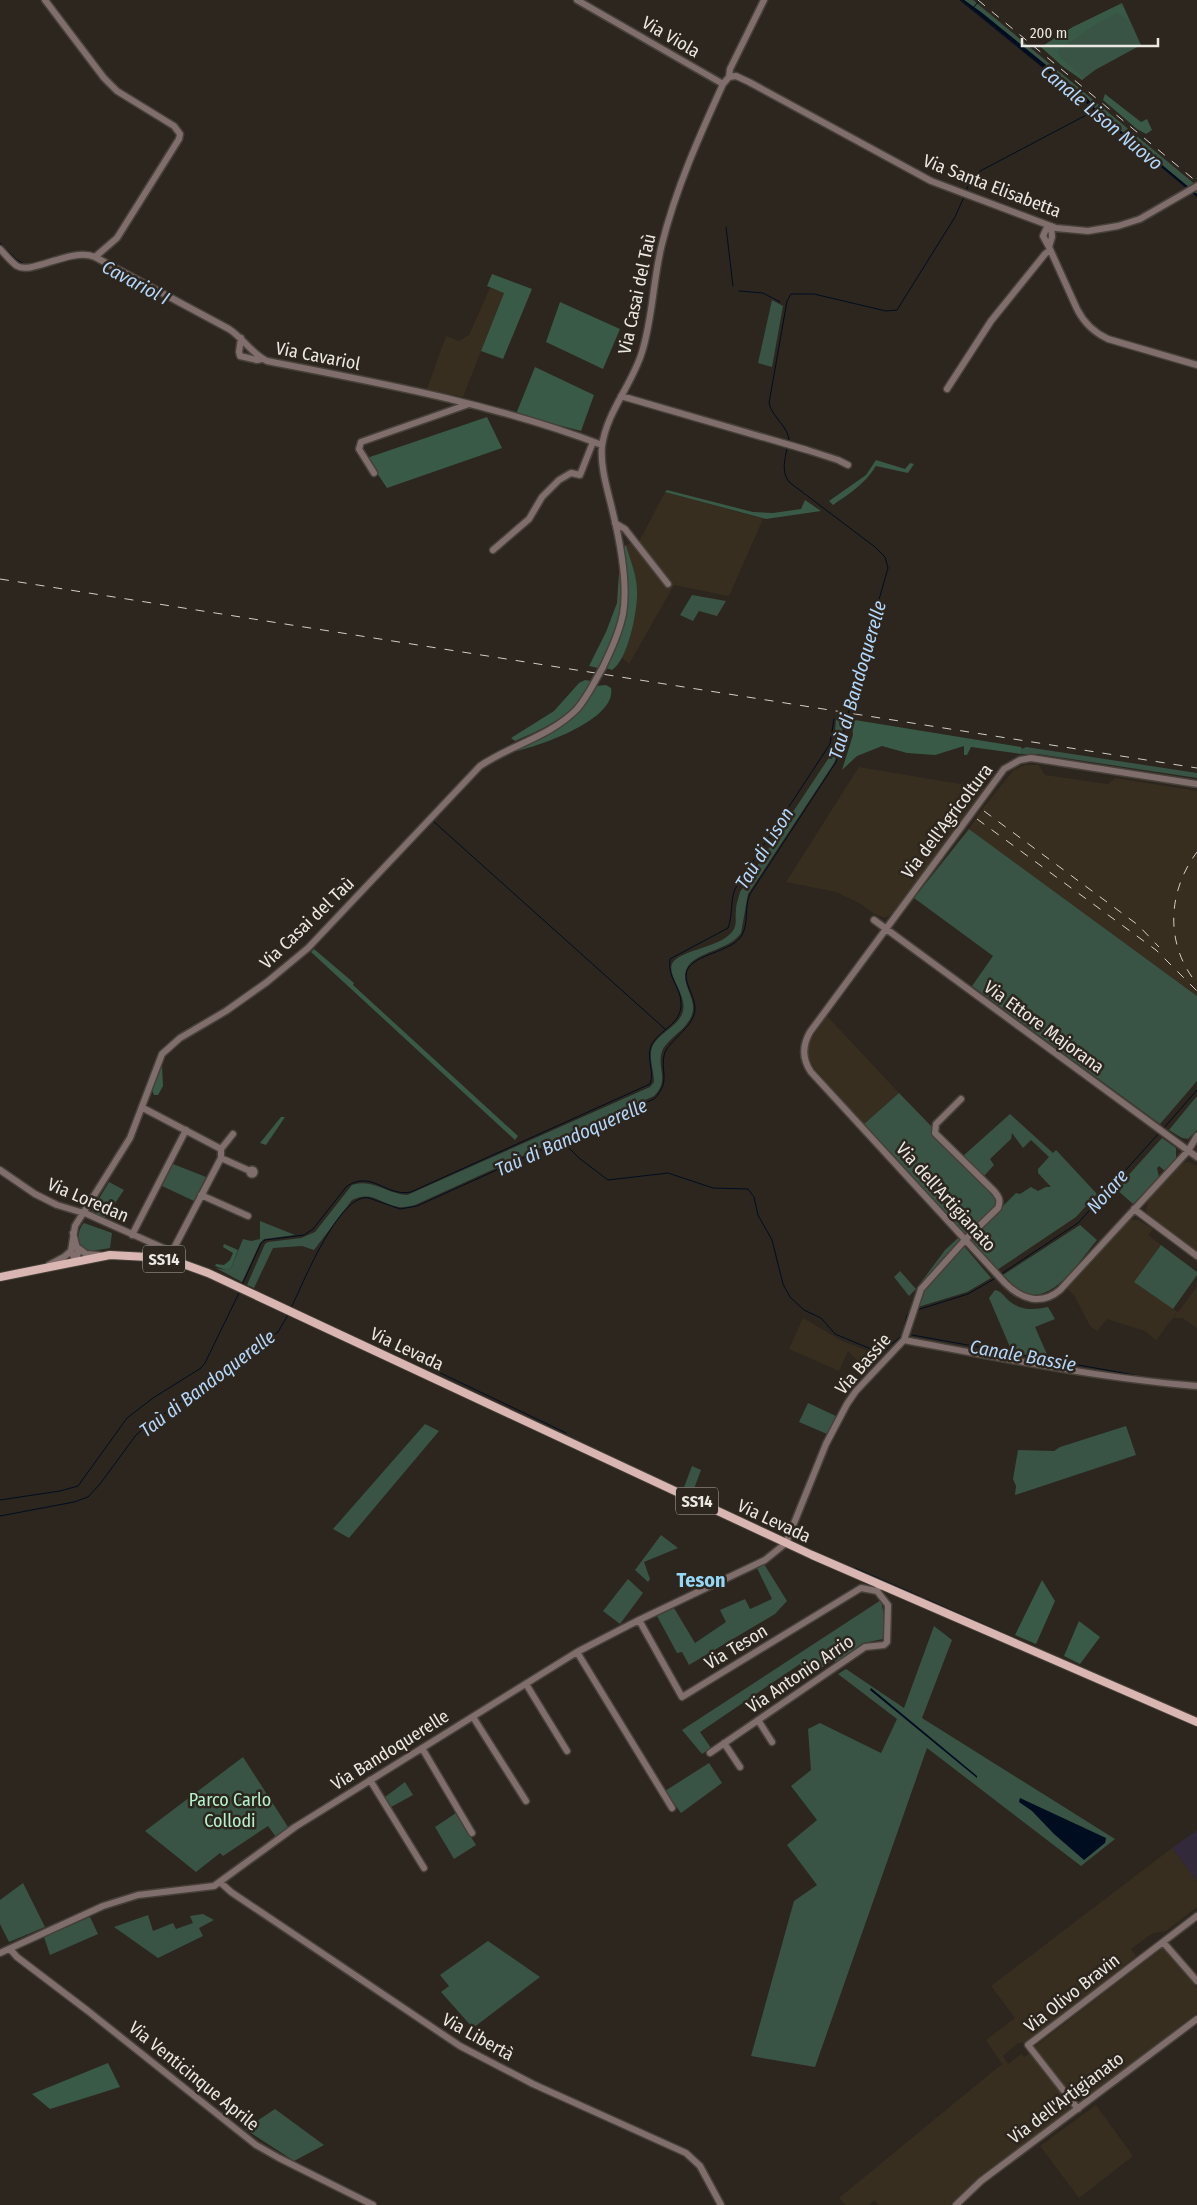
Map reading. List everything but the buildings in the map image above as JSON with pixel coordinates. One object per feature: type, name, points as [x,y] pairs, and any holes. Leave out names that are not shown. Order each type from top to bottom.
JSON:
[{"type":"main road","name":"SS14","points":[[0,1277],[103,1256]]},
{"type":"main road","name":"Via Levada","points":[[103,1256],[148,1257],[175,1261],[208,1272],[878,1588],[1195,1720]]},
{"type":"street","points":[[45,0],[104,78],[117,92],[174,126],[180,134],[179,139],[117,238],[95,257]]},
{"type":"street","name":"Via Viola","points":[[577,0],[723,84]]},
{"type":"street","points":[[729,77],[730,69],[764,0]]},
{"type":"street","name":"Via Casai del Taù","points":[[76,1262],[73,1232],[82,1214],[130,1138],[162,1054],[172,1043],[226,1011],[287,966],[335,922],[480,766],[498,754],[561,722],[578,708],[603,668],[615,641],[623,612],[624,578],[615,523],[603,472],[602,445],[608,423],[642,353],[647,334],[662,243],[686,168],[723,84],[729,77]]},
{"type":"street","name":"Via Santa Elisabetta","points":[[729,77],[740,77],[914,173],[965,195],[1062,229],[1088,231],[1118,226],[1140,219],[1197,186]]},
{"type":"street","points":[[1030,219],[1050,249],[1076,309],[1094,332],[1108,339],[1197,365]]},
{"type":"street","points":[[1043,236],[1050,226]]},
{"type":"street","points":[[947,389],[991,321],[1050,249],[1052,236],[1050,226]]},
{"type":"street","points":[[1052,236],[1062,229]]},
{"type":"street","name":"Via Cavariol","points":[[0,249],[20,267],[26,268],[85,253],[95,257],[241,338],[262,359],[469,404],[571,433],[602,445]]},
{"type":"street","points":[[241,338],[240,356],[256,360],[262,359]]},
{"type":"street","points":[[621,396],[808,450],[848,465]]},
{"type":"street","points":[[374,473],[360,449],[361,442],[469,404]]},
{"type":"street","points":[[493,550],[529,519],[542,497],[559,480],[571,473],[580,475],[594,442]]},
{"type":"street","points":[[615,523],[625,529],[668,584]]},
{"type":"street","name":"Via dell'Agricoltura","points":[[886,929],[996,778],[1004,769],[1020,760],[1031,758],[1197,784]]},
{"type":"street","name":"Via Ettore Majorana","points":[[874,920],[1197,1157]]},
{"type":"street","name":"Via dell'Artigianato","points":[[886,929],[810,1032],[804,1045],[804,1057],[811,1072],[1018,1295],[1030,1299],[1041,1299],[1051,1296],[1060,1290],[1188,1151],[1197,1136]]},
{"type":"street","points":[[904,1340],[921,1289],[965,1240],[998,1208],[1000,1202],[999,1197],[994,1191],[935,1133],[936,1124],[961,1099]]},
{"type":"street","points":[[143,1108],[221,1150]]},
{"type":"street","points":[[132,1235],[186,1130]]},
{"type":"street","points":[[233,1134],[221,1150],[221,1158],[201,1195],[248,1216]]},
{"type":"street","points":[[221,1158],[250,1171]]},
{"type":"street","name":"Via Loredan","points":[[0,1170],[35,1194],[57,1205],[87,1214],[168,1251],[174,1248],[201,1195]]},
{"type":"street","points":[[0,1174],[11,1178]]},
{"type":"street","points":[[1134,1209],[1197,1256]]},
{"type":"street","points":[[42,1268],[59,1260],[74,1249],[86,1254],[103,1256]]},
{"type":"street","name":"Via Bassie","points":[[786,1543],[838,1418],[856,1391],[904,1340],[1046,1366],[1156,1383],[1197,1386]]},
{"type":"street","name":"Via Bandoquerelle","points":[[0,1953],[103,1906],[138,1895],[214,1886],[290,1830],[577,1652],[765,1560],[786,1543]]},
{"type":"street","name":"Via Teson","points":[[639,1620],[682,1697],[861,1588],[878,1588]]},
{"type":"street","name":"Via Antonio Arrio","points":[[710,1753],[865,1647],[884,1645],[887,1642],[888,1605],[878,1588]]},
{"type":"street","points":[[577,1652],[672,1808]]},
{"type":"street","points":[[526,1684],[567,1751]]},
{"type":"street","points":[[473,1717],[526,1801]]},
{"type":"street","points":[[758,1720],[772,1742]]},
{"type":"street","points":[[724,1744],[740,1767]]},
{"type":"street","points":[[422,1748],[472,1832]]},
{"type":"street","points":[[370,1780],[424,1868]]},
{"type":"street","name":"Via Libertà","points":[[220,1882],[231,1892],[460,2046],[533,2084],[686,2153],[700,2166],[721,2205]]},
{"type":"street","name":"Via Olivo Bravin","points":[[1078,2109],[1028,2046],[1197,1916]]},
{"type":"street","points":[[1163,1942],[1197,1981]]},
{"type":"street","name":"Via Venticinque Aprile","points":[[10,1949],[17,1957],[256,2145],[373,2205]]},
{"type":"street","name":"Via dell'Artigianato","points":[[956,2205],[981,2181],[1197,2019]]},
{"type":"shaded area","points":[[490,288],[504,292],[463,397],[427,389],[446,336],[459,341],[469,335]]},
{"type":"shaded area","points":[[665,492],[763,519],[729,596],[674,585],[629,664],[622,658],[634,619],[637,590],[626,545],[640,540]]},
{"type":"shaded area","points":[[1025,765],[1039,765],[1045,775],[1108,784],[1115,778],[1197,791],[1197,996],[969,829],[983,808],[1014,770]]},
{"type":"shaded area","points":[[859,767],[984,788],[893,913],[885,918],[836,892],[786,882]]},
{"type":"shaded area","points":[[827,1016],[899,1093],[864,1124],[810,1061],[808,1048],[810,1041]]},
{"type":"shaded area","points":[[1189,1162],[1197,1166],[1197,1252],[1152,1219],[1146,1211],[1148,1201],[1165,1179],[1181,1163]]},
{"type":"shaded area","points":[[1130,1220],[1138,1220],[1153,1229],[1148,1235],[1161,1245],[1135,1282],[1178,1312],[1197,1287],[1197,1328],[1182,1318],[1174,1318],[1177,1313],[1156,1340],[1145,1331],[1107,1319],[1097,1331],[1090,1326],[1074,1295],[1067,1289]]},
{"type":"shaded area","points":[[803,1318],[842,1341],[882,1354],[868,1371],[848,1351],[839,1371],[789,1349]]},
{"type":"shaded area","points":[[1197,1830],[1197,1881],[1172,1848]]},
{"type":"shaded area","points":[[1172,1848],[1197,1881],[1197,1907],[1166,1931],[1153,1933],[1131,1949],[1136,1956],[1029,2042],[1018,2043],[1003,2056],[1008,2064],[1021,2054],[1024,2057],[1030,2053],[1074,2107],[977,2179],[951,2205],[879,2205],[874,2200],[869,2205],[846,2205],[839,2198],[1002,2064],[986,2040],[1015,2018],[991,1986]]},
{"type":"shaded area","points":[[1163,1948],[1197,1988],[1197,2013],[1085,2099],[1075,2088],[1066,2088],[1034,2047]]},
{"type":"shaded area","points":[[1096,2105],[1133,2156],[1079,2198],[1040,2146]]},
{"type":"green space","points":[[964,0],[973,0],[1197,186],[1197,194],[1097,111],[1088,99]]},
{"type":"green space","points":[[1122,3],[1141,45],[1095,70],[1082,80],[1041,47],[1073,27]]},
{"type":"green space","points":[[1119,5],[1124,8],[1128,20],[1117,13],[1093,26],[1057,51],[1061,58],[1084,78],[1082,80],[1062,66],[1041,47],[1073,27]]},
{"type":"green space","points":[[1105,94],[1141,122],[1147,119],[1152,130],[1146,134],[1137,129],[1103,100]]},
{"type":"green space","points":[[492,274],[532,289],[503,359],[481,351],[504,293],[487,286]]},
{"type":"green space","points":[[772,300],[783,306],[772,367],[758,363]]},
{"type":"green space","points":[[560,302],[620,329],[603,369],[546,342]]},
{"type":"green space","points":[[535,367],[594,395],[581,431],[516,414]]},
{"type":"green space","points":[[487,417],[502,448],[387,488],[367,458]]},
{"type":"green space","points":[[876,460],[905,469],[910,463],[914,464],[908,473],[876,466],[867,478],[851,492],[833,505],[829,501],[866,475]]},
{"type":"green space","points":[[667,490],[753,512],[773,513],[801,509],[805,500],[821,511],[766,519],[665,492]]},
{"type":"green space","points":[[626,545],[636,579],[636,610],[631,634],[623,656],[612,670],[606,668],[620,637],[626,610],[627,582],[622,549]]},
{"type":"green space","points":[[619,573],[622,583],[622,595],[618,621],[598,668],[589,666],[606,632],[617,603]]},
{"type":"green space","points":[[692,595],[726,601],[717,616],[699,611],[693,621],[680,615]]},
{"type":"green space","points":[[585,680],[591,681],[585,693],[569,711],[538,731],[515,741],[511,738],[554,711],[579,683]]},
{"type":"green space","points":[[606,685],[611,688],[609,700],[602,711],[589,721],[556,738],[512,752],[570,720],[584,705],[596,686]]},
{"type":"green space","points":[[836,719],[844,720],[839,751],[834,763],[748,894],[741,933],[729,943],[697,958],[687,968],[685,978],[693,1004],[692,1015],[685,1026],[663,1049],[661,1055],[661,1084],[654,1096],[415,1205],[399,1207],[365,1196],[352,1200],[314,1250],[302,1246],[273,1248],[254,1288],[247,1285],[265,1244],[301,1238],[315,1232],[352,1185],[367,1183],[407,1195],[650,1087],[654,1082],[651,1056],[653,1046],[656,1040],[677,1022],[683,1011],[682,998],[672,974],[672,964],[683,955],[721,940],[734,929],[736,905],[740,892],[830,756],[834,744]]},
{"type":"green space","points":[[855,720],[1021,747],[1022,749],[1021,754],[971,747],[967,755],[964,755],[964,746],[935,755],[907,753],[882,746],[857,756],[842,770],[853,735],[852,723]]},
{"type":"green space","points":[[1026,747],[1197,773],[1197,778],[1038,754],[1021,754],[1022,749]]},
{"type":"green space","points":[[969,829],[1197,996],[1197,1081],[1160,1124],[972,986],[993,956],[914,898]]},
{"type":"green space","points":[[314,949],[354,983],[353,985],[518,1136],[515,1140],[311,952]]},
{"type":"green space","points":[[162,1065],[163,1086],[158,1095],[154,1095],[152,1090]]},
{"type":"green space","points":[[899,1093],[932,1127],[933,1133],[997,1197],[997,1206],[967,1237],[864,1124]]},
{"type":"green space","points":[[1197,1096],[1197,1130],[1188,1139],[1182,1138],[1169,1130]]},
{"type":"green space","points":[[1010,1114],[1053,1153],[1056,1150],[1097,1194],[1076,1217],[997,1270],[969,1240],[1016,1193],[1020,1194],[1031,1187],[1038,1191],[1051,1187],[1038,1173],[1038,1169],[1049,1157],[1031,1140],[1023,1148],[1012,1133],[1011,1139],[990,1159],[994,1165],[984,1176],[963,1156]]},
{"type":"green space","points":[[281,1117],[285,1117],[266,1145],[260,1143]]},
{"type":"green space","points":[[1162,1138],[1176,1148],[1176,1158],[1165,1171],[1159,1166],[1157,1168],[1159,1177],[1133,1204],[1116,1189]]},
{"type":"green space","points":[[173,1164],[206,1177],[194,1201],[162,1186]]},
{"type":"green space","points":[[109,1182],[124,1190],[104,1219],[91,1212]]},
{"type":"green space","points":[[260,1221],[295,1235],[264,1239],[260,1243],[242,1282],[216,1268],[226,1270],[231,1268],[243,1239],[251,1241],[260,1239]]},
{"type":"green space","points":[[84,1223],[112,1233],[110,1248],[99,1250],[84,1249],[79,1242],[79,1234]]},
{"type":"green space","points":[[1080,1225],[1097,1240],[1064,1280],[1053,1288],[1043,1293],[1032,1295],[1018,1289],[1003,1275]]},
{"type":"green space","points":[[958,1238],[960,1240],[916,1289],[945,1250]]},
{"type":"green space","points":[[224,1244],[238,1250],[231,1268],[226,1270],[215,1266],[216,1264],[224,1265],[230,1260],[233,1253],[223,1247]]},
{"type":"green space","points":[[1161,1245],[1197,1272],[1197,1275],[1173,1309],[1134,1282]]},
{"type":"green space","points":[[964,1246],[991,1278],[967,1292],[918,1307],[923,1289]]},
{"type":"green space","points":[[900,1271],[916,1289],[909,1296],[894,1277]]},
{"type":"green space","points":[[995,1290],[1013,1304],[1022,1308],[1048,1307],[1055,1319],[1035,1327],[1049,1359],[1013,1354],[989,1298]]},
{"type":"green space","points":[[808,1403],[836,1416],[827,1434],[799,1422]]},
{"type":"green space","points":[[425,1424],[439,1431],[349,1538],[333,1529]]},
{"type":"green space","points":[[1126,1426],[1136,1455],[1015,1495],[1016,1486],[1013,1479],[1018,1450],[1054,1451],[1060,1447]]},
{"type":"green space","points":[[692,1466],[701,1470],[692,1494],[683,1490]]},
{"type":"green space","points":[[661,1535],[678,1548],[644,1562],[650,1579],[648,1582],[635,1570]]},
{"type":"green space","points":[[764,1564],[787,1601],[775,1614],[689,1665],[682,1652],[677,1653],[657,1616],[674,1608],[695,1643],[726,1622],[720,1610],[745,1599],[750,1609],[772,1599],[757,1568]]},
{"type":"green space","points":[[628,1579],[643,1593],[620,1624],[603,1611]]},
{"type":"green space","points":[[1042,1580],[1055,1601],[1036,1644],[1015,1635]]},
{"type":"green space","points":[[881,1600],[884,1616],[883,1639],[863,1643],[836,1662],[833,1660],[808,1677],[800,1664],[700,1732],[711,1748],[702,1754],[682,1730]]},
{"type":"green space","points":[[1079,1621],[1100,1637],[1080,1664],[1064,1656]]},
{"type":"green space","points":[[934,1626],[952,1640],[922,1718],[1115,1839],[1081,1866],[927,1748],[815,2067],[751,2056],[794,1901],[817,1885],[787,1845],[817,1820],[791,1786],[811,1770],[808,1729],[820,1723],[881,1753],[897,1719],[838,1674],[846,1669],[904,1708]]},
{"type":"green space","name":"Parco Carlo Collodi","points":[[243,1757],[288,1827],[276,1837],[268,1826],[223,1856],[220,1853],[196,1872],[145,1831]]},
{"type":"green space","points":[[709,1763],[722,1783],[681,1813],[665,1791]]},
{"type":"green space","points":[[405,1782],[413,1795],[391,1807],[385,1797]]},
{"type":"green space","points":[[456,1813],[476,1845],[454,1859],[435,1827]]},
{"type":"green space","points":[[23,1883],[45,1927],[9,1942],[0,1924],[0,1900]]},
{"type":"green space","points":[[203,1914],[214,1920],[199,1928],[203,1936],[158,1958],[114,1927],[148,1915],[153,1931],[173,1923],[176,1929],[193,1923],[190,1916]]},
{"type":"green space","points":[[90,1917],[98,1934],[50,1955],[44,1937]]},
{"type":"green space","points":[[488,1941],[540,1977],[473,2028],[441,1992],[449,1986],[440,1975]]},
{"type":"green space","points":[[108,2063],[120,2087],[50,2109],[32,2094]]},
{"type":"green space","points":[[275,2109],[324,2145],[294,2161],[245,2129]]},
{"type":"water","points":[[961,0],[964,0],[981,12],[1088,99],[1097,111],[1197,194],[1197,197],[1096,113],[1086,102]]},
{"type":"water","points":[[871,1688],[977,1776],[977,1778],[870,1690]]},
{"type":"water","points":[[1020,1798],[1106,1838],[1105,1843],[1084,1860],[1054,1834],[1032,1811],[1019,1802]]},
{"type":"waterway","name":"Canale Lison Nuovo","points":[[960,0],[1088,104]]},
{"type":"waterway","points":[[972,9],[980,0]]},
{"type":"waterway","name":"Taù di Bandoquerelle","points":[[966,191],[972,177],[982,170],[1094,111]]},
{"type":"waterway","name":"Taù di Bandoquerelle","points":[[789,442],[787,432],[769,403],[787,301],[791,294],[814,294],[886,311],[897,310],[955,217],[964,197]]},
{"type":"waterway","points":[[726,227],[733,286]]},
{"type":"waterway","name":"Cavariol I","points":[[0,243],[17,260],[24,264]]},
{"type":"waterway","points":[[739,291],[763,293],[780,302]]},
{"type":"waterway","name":"Taù di Bandoquerelle","points":[[291,1308],[323,1242],[334,1224],[357,1200],[369,1198],[400,1209],[417,1206],[654,1099],[659,1092],[664,1081],[663,1065],[665,1052],[688,1026],[694,1014],[694,1003],[686,977],[689,967],[701,958],[731,945],[742,935],[750,894],[836,762],[862,659],[888,568],[885,557],[875,547],[789,482],[784,470],[787,448]]},
{"type":"waterway","name":"Taù di Lison","points":[[242,1285],[261,1243],[265,1240],[304,1235],[313,1229],[347,1186],[364,1181],[402,1193],[411,1192],[650,1084],[652,1075],[649,1055],[651,1046],[659,1035],[674,1022],[680,1010],[680,997],[670,972],[670,959],[728,928],[735,889],[830,744],[834,719]]},
{"type":"waterway","points":[[433,821],[665,1029]]},
{"type":"waterway","name":"Noiare","points":[[1163,1129],[1197,1090]]},
{"type":"waterway","name":"Noiare","points":[[1001,1274],[1078,1223],[1160,1132]]},
{"type":"waterway","name":"Canale Bassie","points":[[562,1141],[579,1158],[608,1180],[668,1173],[713,1188],[748,1189],[754,1197],[758,1215],[772,1240],[783,1284],[790,1297],[804,1310],[821,1318],[835,1334],[871,1349],[887,1348],[904,1334]]},
{"type":"waterway","name":"Noiare","points":[[917,1310],[968,1294],[994,1279]]},
{"type":"waterway","name":"Taù di Lison","points":[[0,1500],[60,1491],[78,1486],[127,1418],[153,1398],[201,1368],[240,1291]]},
{"type":"waterway","name":"Noiare","points":[[903,1333],[907,1315],[911,1311]]},
{"type":"waterway","name":"Taù di Bandoquerelle","points":[[0,1516],[74,1502],[88,1497],[100,1484],[136,1435],[278,1332],[288,1315]]},
{"type":"waterway","name":"Canale Bassie","points":[[912,1335],[1134,1375]]},
{"type":"waterway","points":[[430,1368],[566,1433]]},
{"type":"waterway","points":[[855,1568],[919,1596]]},
{"type":"waterway","points":[[926,1599],[1057,1657]]},
{"type":"railway","points":[[978,0],[1197,182]]},
{"type":"railway","points":[[0,579],[1197,768]]},
{"type":"railway","points":[[984,811],[1138,925],[1159,947]]},
{"type":"railway","points":[[977,819],[1156,950],[1197,991]]},
{"type":"railway","points":[[1192,977],[1177,947],[1174,931],[1174,914],[1181,882],[1197,852]]},
{"type":"district","name":"Teson","points":[[701,1580]]}]
